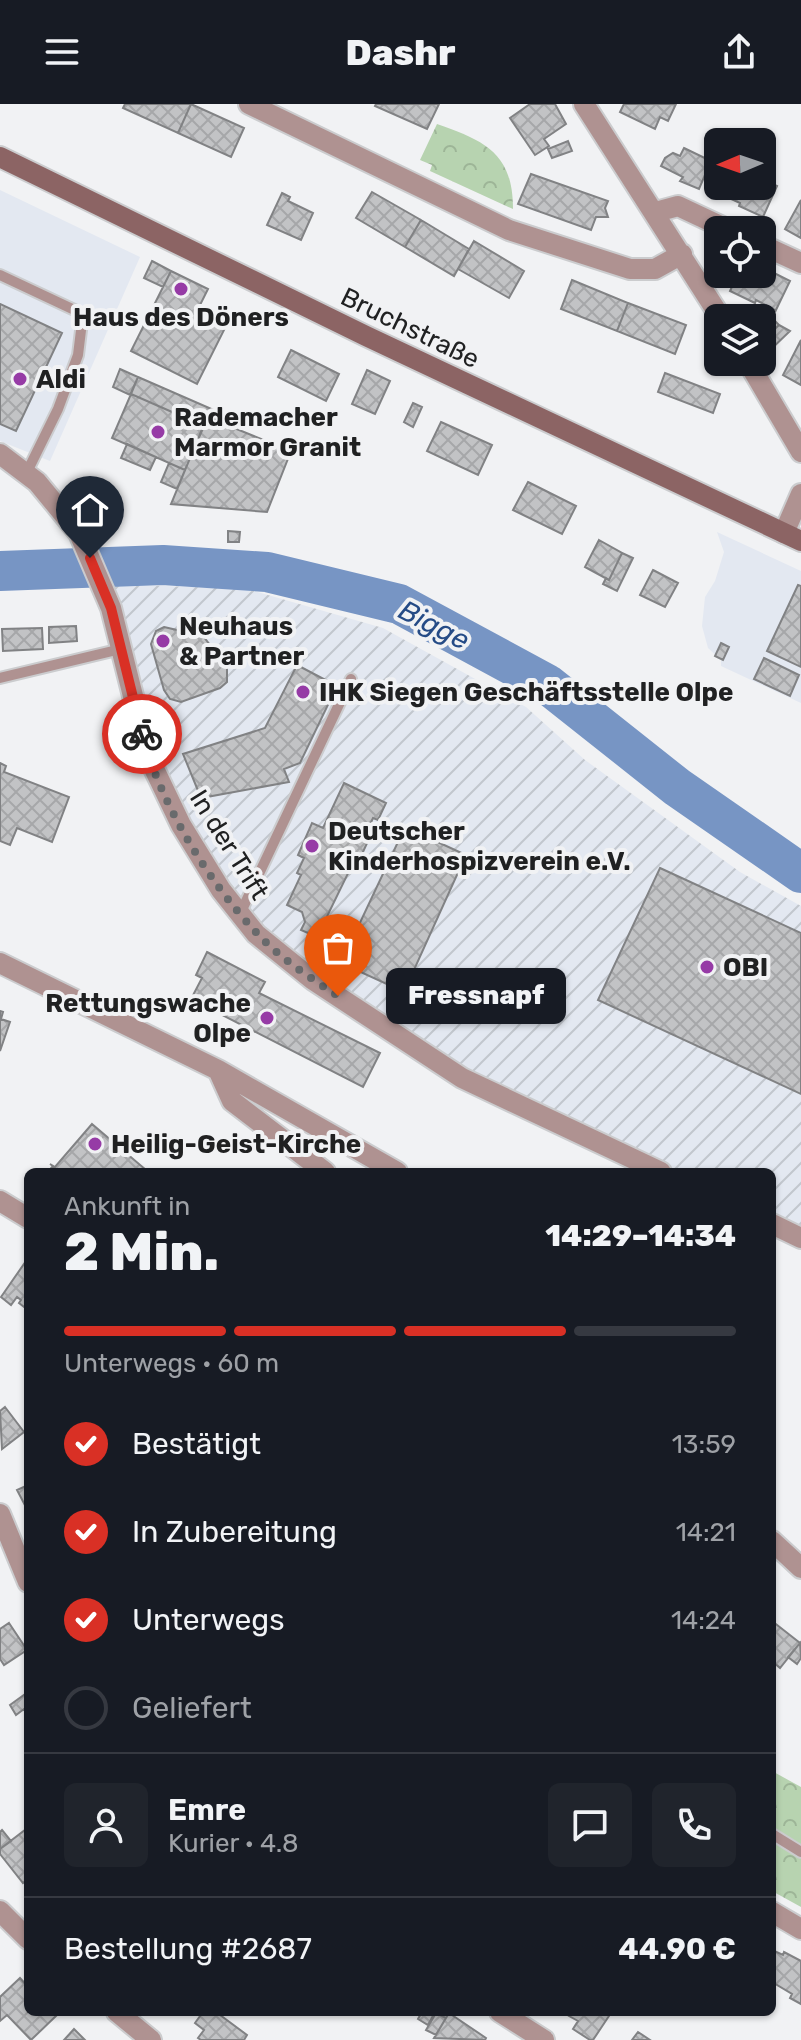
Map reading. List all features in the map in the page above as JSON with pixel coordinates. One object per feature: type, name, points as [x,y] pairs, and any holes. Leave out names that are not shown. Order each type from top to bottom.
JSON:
[{"type":"main road","name":"Bruchstraße","points":[[0,157],[366,336],[793,537]]},
{"type":"street","points":[[249,104],[509,230],[630,269],[655,269],[682,254]]},
{"type":"street","points":[[584,104],[712,304]]},
{"type":"street","points":[[656,212],[678,206],[704,218]]},
{"type":"street","points":[[776,251],[801,263]]},
{"type":"street","points":[[756,376],[801,452]]},
{"type":"street","name":"In der Trift","points":[[0,454],[37,482],[79,533],[111,608],[148,756],[181,825],[221,890],[256,934],[313,980],[462,1078],[653,1168]]},
{"type":"street","points":[[793,537],[801,494]]},
{"type":"street","points":[[0,963],[218,1070],[390,1168]]},
{"type":"street","points":[[218,1070],[232,1101],[320,1168]]},
{"type":"street","points":[[0,1201],[24,1216]]},
{"type":"street","points":[[776,1226],[801,1238]]},
{"type":"street","points":[[0,1514],[24,1572]]},
{"type":"street","points":[[776,1545],[801,1568]]},
{"type":"street","points":[[0,1911],[24,1935]]},
{"type":"street","points":[[776,1914],[801,1929]]},
{"type":"street","points":[[122,2016],[151,2040]]},
{"type":"street","points":[[506,2016],[544,2040]]},
{"type":"lane","points":[[0,275],[83,314],[78,355],[58,409],[26,474]]},
{"type":"lane","points":[[0,678],[121,649]]},
{"type":"lane","points":[[240,914],[351,679]]},
{"type":"lane","points":[[776,1836],[801,1852]]},
{"type":"shaded area","points":[[0,190],[140,257],[50,461],[0,441]]},
{"type":"shaded area","points":[[717,532],[801,571],[801,703],[721,666],[721,660],[708,648],[702,626],[705,597],[715,581],[724,552]]},
{"type":"shaded area","points":[[110,584],[247,589],[383,628],[526,707],[585,760],[740,872],[801,906],[801,1238],[776,1226],[776,1168],[653,1168],[462,1078],[256,934],[148,756]]},
{"type":"green space","points":[[437,124],[482,144],[502,162],[512,190],[513,209],[430,171],[432,165],[420,160]]},
{"type":"green space","points":[[776,1773],[801,1787],[801,1907],[776,1893]]},
{"type":"building","points":[[125,104],[191,104],[178,133],[123,108]]},
{"type":"building","points":[[191,104],[244,128],[231,157],[178,133]]},
{"type":"building","points":[[376,104],[439,104],[427,129]]},
{"type":"building","points":[[530,104],[555,104],[566,124],[544,139],[549,146],[535,155],[510,118]]},
{"type":"building","points":[[624,104],[676,104],[668,121],[660,117],[655,129],[620,112]]},
{"type":"building","points":[[568,141],[572,151],[552,158],[548,149]]},
{"type":"building","points":[[684,148],[704,158],[704,177],[699,189],[680,181],[683,177],[661,166],[665,158],[673,153],[680,156]]},
{"type":"building","points":[[531,174],[608,201],[605,208],[608,217],[596,217],[591,230],[518,204]]},
{"type":"building","points":[[372,192],[421,220],[405,247],[356,218]]},
{"type":"building","points":[[282,193],[290,197],[288,201],[313,213],[301,240],[267,225]]},
{"type":"building","points":[[733,200],[771,200],[763,216],[739,206],[740,203]]},
{"type":"building","points":[[801,200],[801,238],[785,229]]},
{"type":"building","points":[[421,220],[469,249],[454,276],[405,247]]},
{"type":"building","points":[[474,241],[524,271],[509,298],[458,269]]},
{"type":"building","points":[[152,261],[171,271],[163,287],[144,278]]},
{"type":"building","points":[[171,271],[208,289],[197,311],[226,326],[197,384],[131,351]]},
{"type":"building","points":[[776,274],[790,281],[776,310],[776,304],[764,304],[756,300],[755,303],[730,291],[731,288],[776,288]]},
{"type":"building","points":[[572,280],[628,303],[617,331],[561,309]]},
{"type":"building","points":[[628,303],[686,325],[675,354],[617,331]]},
{"type":"building","name":"Aldi","points":[[0,304],[62,333],[16,431],[0,424]]},
{"type":"building","points":[[779,325],[790,331],[776,344],[776,328]]},
{"type":"building","points":[[801,340],[801,385],[783,375]]},
{"type":"building","points":[[291,350],[339,374],[326,401],[278,377]]},
{"type":"building","points":[[120,369],[138,377],[130,395],[113,387]]},
{"type":"building","points":[[367,370],[390,381],[375,414],[352,404]]},
{"type":"building","points":[[665,373],[720,394],[713,413],[658,392]]},
{"type":"building","points":[[138,377],[223,414],[219,422],[207,417],[204,426],[131,394]]},
{"type":"building","name":"Rademacher Marmor Granit","points":[[131,394],[204,426],[185,470],[112,438]]},
{"type":"building","points":[[413,403],[422,407],[413,427],[404,422]]},
{"type":"building","points":[[207,417],[291,451],[267,512],[171,504]]},
{"type":"building","points":[[441,422],[492,445],[478,475],[427,451]]},
{"type":"building","points":[[127,444],[156,457],[150,470],[121,458]]},
{"type":"building","points":[[169,463],[185,470],[177,489],[161,482]]},
{"type":"building","points":[[528,482],[576,506],[562,534],[513,510]]},
{"type":"building","points":[[228,531],[240,532],[239,542],[228,542]]},
{"type":"building","points":[[599,540],[622,553],[609,580],[585,567]]},
{"type":"building","points":[[622,553],[633,558],[617,591],[603,584],[606,578],[609,580]]},
{"type":"building","points":[[653,570],[678,583],[665,607],[640,595]]},
{"type":"building","points":[[798,585],[801,586],[801,667],[767,651]]},
{"type":"building","points":[[76,626],[77,641],[49,643],[49,627]]},
{"type":"building","points":[[164,627],[203,636],[227,667],[227,682],[220,688],[181,702],[170,699],[164,690],[151,644],[156,631]]},
{"type":"building","points":[[42,628],[43,649],[3,651],[2,629]]},
{"type":"building","points":[[721,643],[729,647],[723,660],[715,656]]},
{"type":"building","points":[[764,658],[799,675],[790,696],[754,679]]},
{"type":"building","points":[[297,665],[337,686],[300,763],[284,769],[289,782],[201,798],[183,754],[265,728]]},
{"type":"building","points":[[0,763],[6,766],[4,772],[69,797],[52,842],[17,828],[10,845],[0,841]]},
{"type":"building","points":[[344,783],[386,803],[378,820],[373,818],[364,838],[368,841],[357,865],[353,863],[317,937],[301,930],[305,922],[302,912],[287,905],[301,875],[297,873],[304,858],[298,855],[312,823],[323,828]]},
{"type":"building","points":[[405,827],[466,855],[404,992],[341,963]]},
{"type":"building","name":"OBI","points":[[660,868],[801,933],[801,1094],[598,1000]]},
{"type":"building","name":"Rettungswache Olpe","points":[[207,952],[265,982],[259,993],[380,1053],[363,1087],[191,999],[202,978],[196,975]]},
{"type":"building","points":[[0,1011],[3,1012],[1,1019],[10,1022],[0,1051]]},
{"type":"building","name":"Heilig-Geist-Kirche","points":[[92,1124],[144,1168],[51,1168],[50,1164],[55,1167]]},
{"type":"building","points":[[24,1264],[24,1307],[17,1297],[11,1305],[1,1297]]},
{"type":"building","points":[[5,1407],[24,1432],[2,1449],[0,1411]]},
{"type":"building","points":[[24,1487],[24,1503],[17,1490]]},
{"type":"building","points":[[9,1623],[24,1646],[24,1652],[4,1665],[0,1659],[0,1629]]},
{"type":"building","points":[[776,1624],[800,1643],[780,1668],[776,1664]]},
{"type":"building","points":[[800,1643],[801,1658],[797,1664],[788,1657]]},
{"type":"building","points":[[24,1695],[24,1709],[16,1715],[10,1705]]},
{"type":"building","points":[[2,1830],[11,1841],[0,1849],[0,1832]]},
{"type":"building","points":[[24,1831],[23,1883],[0,1854],[0,1849]]},
{"type":"building","points":[[776,1952],[783,1955],[784,1952],[801,1961],[801,2004],[790,1998],[792,1994],[776,1984]]},
{"type":"building","points":[[20,1978],[24,1982],[24,2016],[56,2016],[31,2040],[7,2015],[0,2021],[0,1997]]},
{"type":"building","points":[[200,2016],[221,2016],[247,2035],[244,2040],[201,2040],[198,2038],[204,2030],[195,2023]]},
{"type":"building","points":[[420,2016],[433,2016],[428,2025],[418,2019]]},
{"type":"building","points":[[434,2016],[446,2018],[436,2035],[426,2030]]},
{"type":"building","points":[[447,2016],[453,2016],[486,2038],[485,2040],[434,2038]]},
{"type":"building","points":[[569,2016],[609,2016],[593,2040],[573,2029],[578,2021]]},
{"type":"building","points":[[74,2029],[85,2040],[64,2040]]},
{"type":"building","points":[[638,2032],[650,2040],[632,2040]]},
{"type":"waterway","name":"Bigge","points":[[0,571],[163,565],[267,572],[399,604],[547,684],[677,787],[801,873]]},
{"type":"way so far","points":[[142,734],[148,756],[181,825],[221,890],[256,934],[338,996]]},
{"type":"place","name":"Haus des Döners","points":[[181,289]]},
{"type":"place","name":"Aldi","points":[[20,379]]},
{"type":"place","name":"Rademacher Marmor Granit","points":[[158,432]]},
{"type":"place","name":"Neuhaus & Partner","points":[[163,641]]},
{"type":"place","name":"IHK Siegen Geschäftsstelle Olpe","points":[[303,692]]},
{"type":"place","name":"Deutscher Kinderhospizverein e.V.","points":[[312,846]]},
{"type":"place","name":"OBI","points":[[707,967]]},
{"type":"place","name":"Fressnapf","points":[[338,996]]},
{"type":"place","name":"Rettungswache Olpe","points":[[267,1018]]},
{"type":"place","name":"Heilig-Geist-Kirche","points":[[95,1144]]},
{"type":"route","points":[[90,558],[111,608],[142,734]]}]
